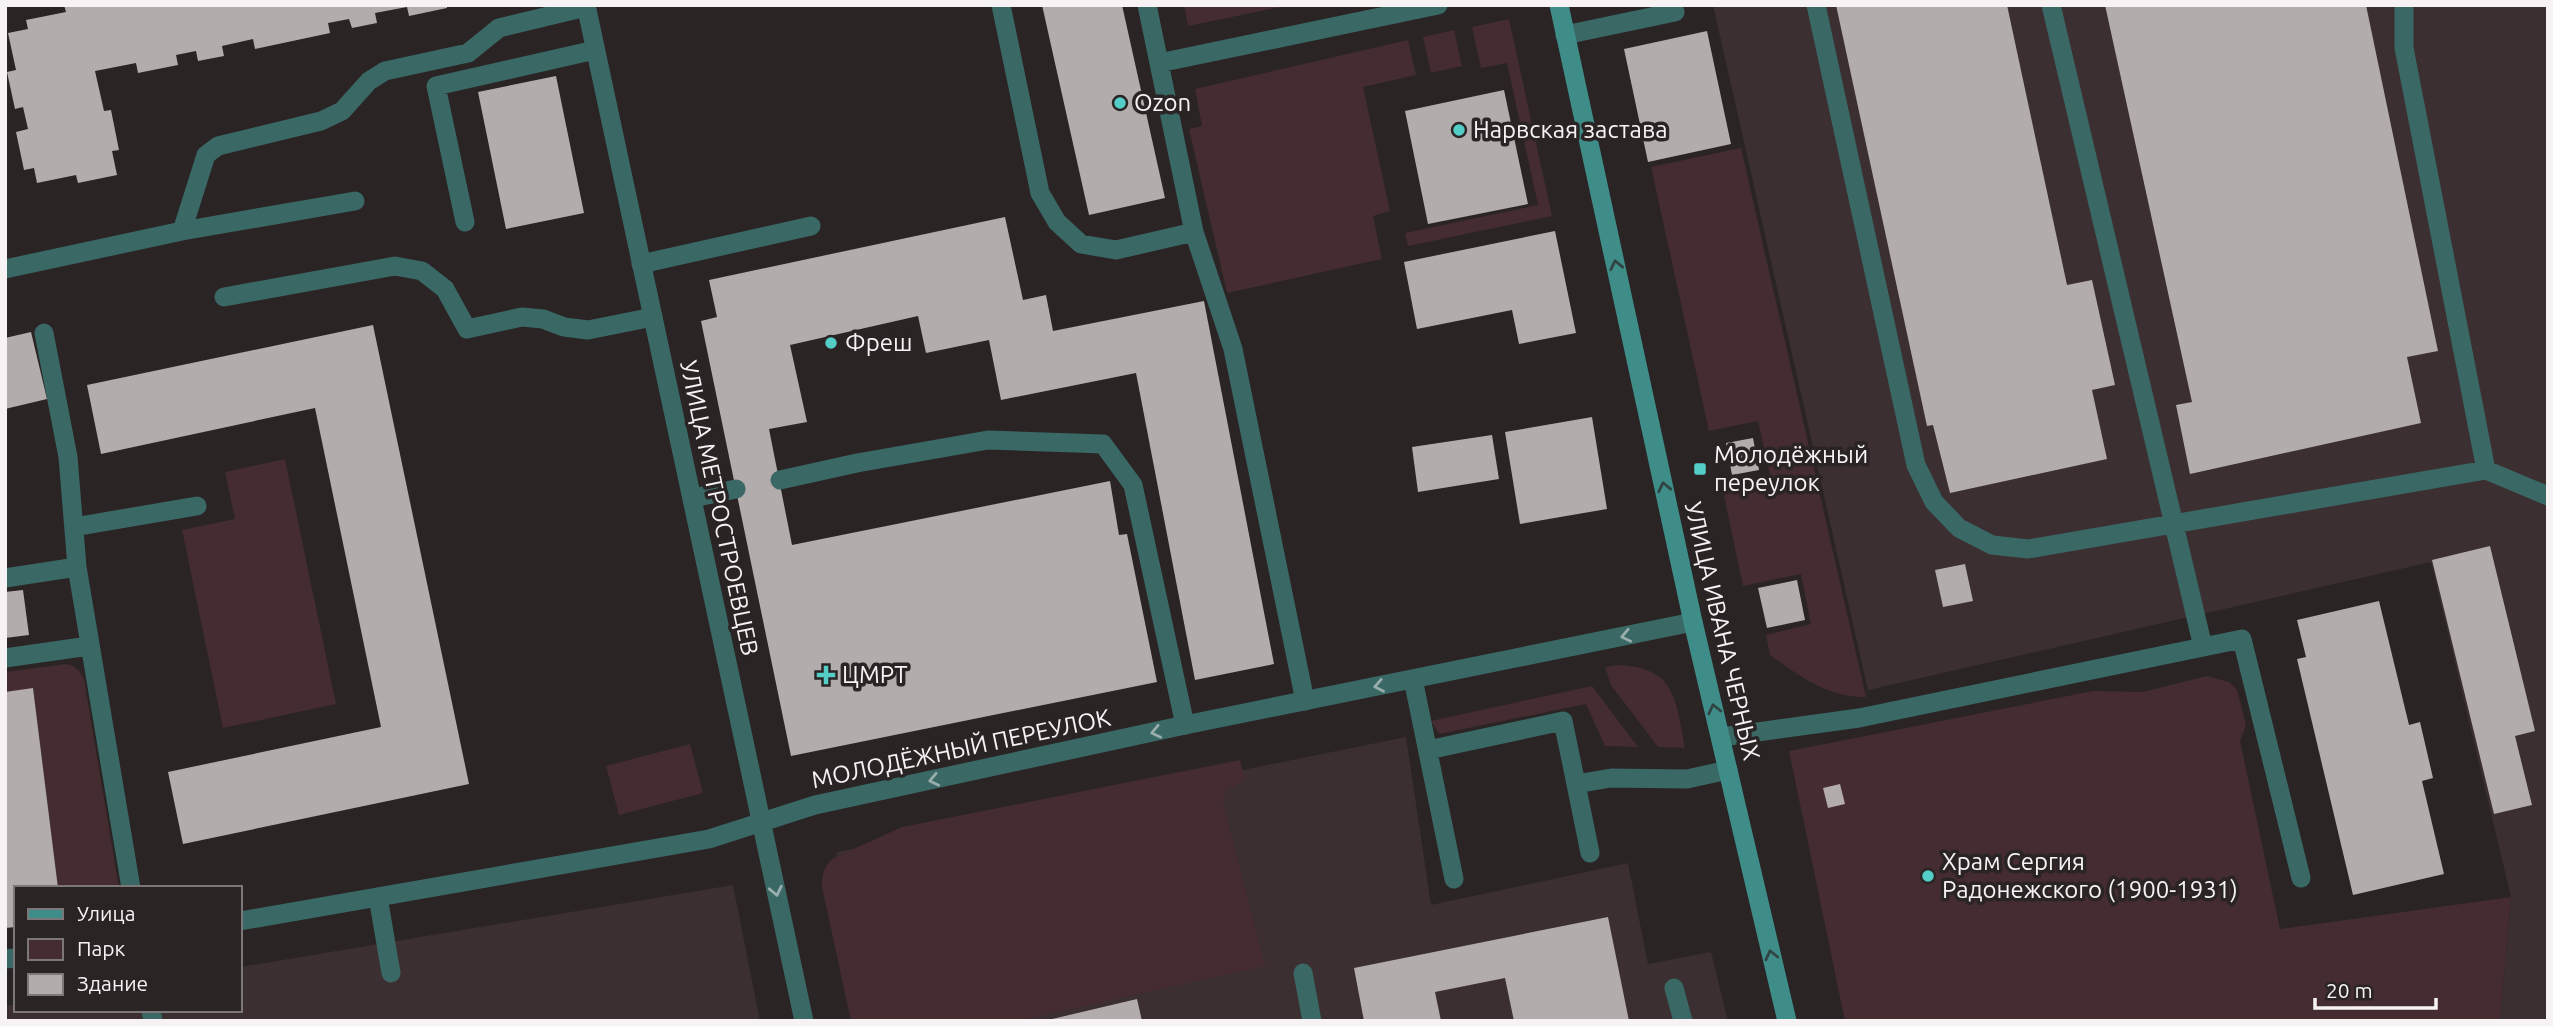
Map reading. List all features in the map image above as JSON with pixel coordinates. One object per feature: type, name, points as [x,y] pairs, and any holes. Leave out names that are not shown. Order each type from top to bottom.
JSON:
[{"type":"main road","name":"УЛИЦА ИВАНА ЧЕРНЫХ","points":[[1559,5],[1693,622],[1787,1021]]},
{"type":"street","points":[[1001,5],[1040,193],[1057,222],[1081,244],[1116,250],[1194,232]]},
{"type":"street","points":[[1147,5],[1194,232],[1233,349],[1305,701]]},
{"type":"street","points":[[1159,63],[1438,5]]},
{"type":"street","points":[[1816,5],[1916,465],[1934,502],[1959,528],[1992,545],[2028,549],[2486,470],[2548,496]]},
{"type":"street","points":[[2051,5],[2203,647]]},
{"type":"street","points":[[2404,5],[2404,48],[2486,470]]},
{"type":"street","points":[[182,231],[206,155],[218,146],[321,121],[342,111],[369,81],[385,71],[468,53],[499,28],[586,6]]},
{"type":"street","name":"УЛИЦА МЕТРОСТРОЕВЦЕВ","points":[[586,6],[804,1021]]},
{"type":"street","points":[[1565,35],[1675,12]]},
{"type":"street","points":[[465,222],[436,86],[595,50]]},
{"type":"street","points":[[5,269],[182,231],[355,201]]},
{"type":"street","points":[[641,264],[811,226]]},
{"type":"street","points":[[224,297],[396,266],[422,271],[445,289],[467,329],[522,317],[543,319],[564,327],[587,330],[653,317]]},
{"type":"street","points":[[44,333],[68,457],[77,568],[131,886]]},
{"type":"street","points":[[780,480],[857,463],[988,440],[1103,444],[1133,485],[1185,725]]},
{"type":"street","points":[[693,498],[736,489]]},
{"type":"street","points":[[74,527],[197,506]]},
{"type":"street","points":[[5,578],[77,568]]},
{"type":"street","name":"МОЛОДЁЖНЫЙ ПЕРЕУЛОК","points":[[242,921],[709,839],[763,824],[815,805],[1185,725],[1693,622]]},
{"type":"street","points":[[1721,737],[1860,718],[2242,639],[2301,878]]},
{"type":"street","points":[[5,658],[89,646]]},
{"type":"street","points":[[1413,679],[1454,880]]},
{"type":"street","points":[[1428,750],[1563,721],[1590,853]]},
{"type":"street","points":[[1576,784],[1611,778],[1687,779],[1728,770]]},
{"type":"street","points":[[378,897],[391,973]]},
{"type":"street","points":[[1303,973],[1312,1021]]},
{"type":"street","points":[[1674,988],[1683,1021]]},
{"type":"shaded area","points":[[1713,5],[2548,5],[2548,1021],[2500,1021],[2511,897],[2431,562],[1868,690]]},
{"type":"shaded area","points":[[1406,737],[1431,905],[1628,863],[1648,964],[1711,952],[1728,1021],[856,1021],[830,885],[837,852]]},
{"type":"shaded area","points":[[733,885],[760,1021],[5,1021],[5,1006],[14,1004],[14,1012],[242,1012],[242,967]]},
{"type":"green space","points":[[1184,5],[1291,5],[1188,26]]},
{"type":"green space","points":[[1509,19],[1552,216],[1408,246],[1405,233],[1538,205],[1507,63],[1481,68],[1472,27]]},
{"type":"green space","points":[[1454,30],[1462,66],[1431,73],[1423,37]]},
{"type":"green space","points":[[1408,40],[1416,75],[1363,87],[1390,211],[1373,216],[1382,259],[1227,293],[1189,129],[1202,126],[1195,89]]},
{"type":"green space","points":[[1741,148],[1866,697],[1827,690],[1803,678],[1770,655],[1766,635],[1811,624],[1801,574],[1743,586],[1723,491],[1771,480],[1758,421],[1709,431],[1651,167]]},
{"type":"green space","points":[[285,459],[336,704],[223,728],[182,530],[235,519],[225,472]]},
{"type":"green space","points":[[66,664],[77,669],[84,679],[119,886],[58,886],[33,689],[5,692],[5,672]]},
{"type":"green space","points":[[1605,667],[1636,667],[1662,679],[1675,701],[1685,748],[1658,747],[1611,685]]},
{"type":"green space","points":[[2207,676],[2229,682],[2237,690],[2246,725],[2240,741],[2280,929],[2511,897],[2500,1021],[1845,1021],[1789,751],[2093,691],[2143,692]]},
{"type":"green space","points":[[1592,686],[1638,747],[1605,746],[1586,704],[1439,734],[1431,721]]},
{"type":"green space","points":[[690,744],[703,793],[619,815],[606,766]]},
{"type":"green space","points":[[1240,760],[1245,781],[1226,790],[1223,803],[1265,966],[1017,1021],[851,1021],[822,887],[824,872],[832,859],[902,827]]},
{"type":"building","points":[[64,5],[447,5],[447,8],[409,16],[407,7],[375,13],[377,23],[352,28],[349,19],[328,23],[330,33],[255,49],[253,39],[222,46],[224,56],[198,61],[196,51],[176,55],[178,65],[138,73],[136,63],[95,71],[104,111],[111,110],[119,150],[112,151],[117,175],[78,183],[76,175],[37,183],[34,168],[24,170],[16,132],[28,129],[23,107],[15,109],[7,72],[16,70],[8,33],[28,29],[26,20],[66,12]]},
{"type":"building","points":[[1042,5],[1122,5],[1165,198],[1089,215]]},
{"type":"building","points":[[1836,5],[2007,5],[2067,285],[2092,280],[2115,385],[2092,390],[2107,459],[1950,493],[1933,425],[1927,426]]},
{"type":"building","points":[[2105,5],[2366,5],[2438,351],[2407,357],[2421,423],[2190,474],[2176,405],[2192,402]]},
{"type":"building","points":[[1707,31],[1731,144],[1648,162],[1624,49]]},
{"type":"building","points":[[556,76],[584,213],[506,229],[478,92]]},
{"type":"building","points":[[1504,90],[1528,204],[1428,224],[1405,111]]},
{"type":"building","points":[[1005,217],[1023,300],[1046,295],[1053,331],[1204,301],[1274,664],[1195,680],[1136,373],[1001,400],[989,340],[926,353],[918,316],[790,345],[807,422],[769,429],[792,545],[1110,481],[1119,535],[1127,534],[1157,682],[791,756],[701,321],[717,317],[709,280]]},
{"type":"building","points":[[1555,231],[1576,333],[1519,344],[1512,310],[1417,329],[1404,262]]},
{"type":"building","points":[[373,325],[469,784],[183,844],[168,772],[381,727],[315,408],[101,454],[87,385]]},
{"type":"building","points":[[31,332],[47,399],[5,409],[5,338]]},
{"type":"building","points":[[1592,417],[1607,509],[1520,524],[1505,432]]},
{"type":"building","points":[[1492,435],[1499,479],[1418,492],[1412,447]]},
{"type":"building","points":[[1753,438],[1759,470],[1732,475],[1726,443]]},
{"type":"building","points":[[2490,546],[2535,731],[2515,736],[2532,805],[2494,814],[2432,560]]},
{"type":"building","points":[[1965,564],[1973,601],[1943,607],[1935,570]]},
{"type":"building","points":[[1797,580],[1805,620],[1767,628],[1758,588]]},
{"type":"building","points":[[23,590],[29,635],[5,638],[5,592]]},
{"type":"building","points":[[2379,601],[2409,725],[2420,722],[2433,778],[2422,781],[2444,874],[2353,895],[2297,659],[2306,657],[2297,620]]},
{"type":"building","points":[[33,688],[58,886],[14,886],[14,927],[5,928],[5,692]]},
{"type":"building","points":[[1840,784],[1845,804],[1828,808],[1823,788]]},
{"type":"building","points":[[1608,917],[1629,1021],[1514,1021],[1505,978],[1435,992],[1441,1021],[1364,1021],[1354,968]]},
{"type":"building","points":[[1137,999],[1142,1021],[1048,1021],[1048,1020]]},
{"type":"place","name":"Ozon","points":[[1120,103]]},
{"type":"place","name":"Нарвская застава","points":[[1459,130]]},
{"type":"place","name":"Фреш","points":[[831,343]]},
{"type":"place","name":"Молодёжный переулок","points":[[1700,469]]},
{"type":"place","name":"ЦМРТ","points":[[826,675]]},
{"type":"place","name":"Храм Сергия Радонежского (1900-1931)","points":[[1928,876]]}]
